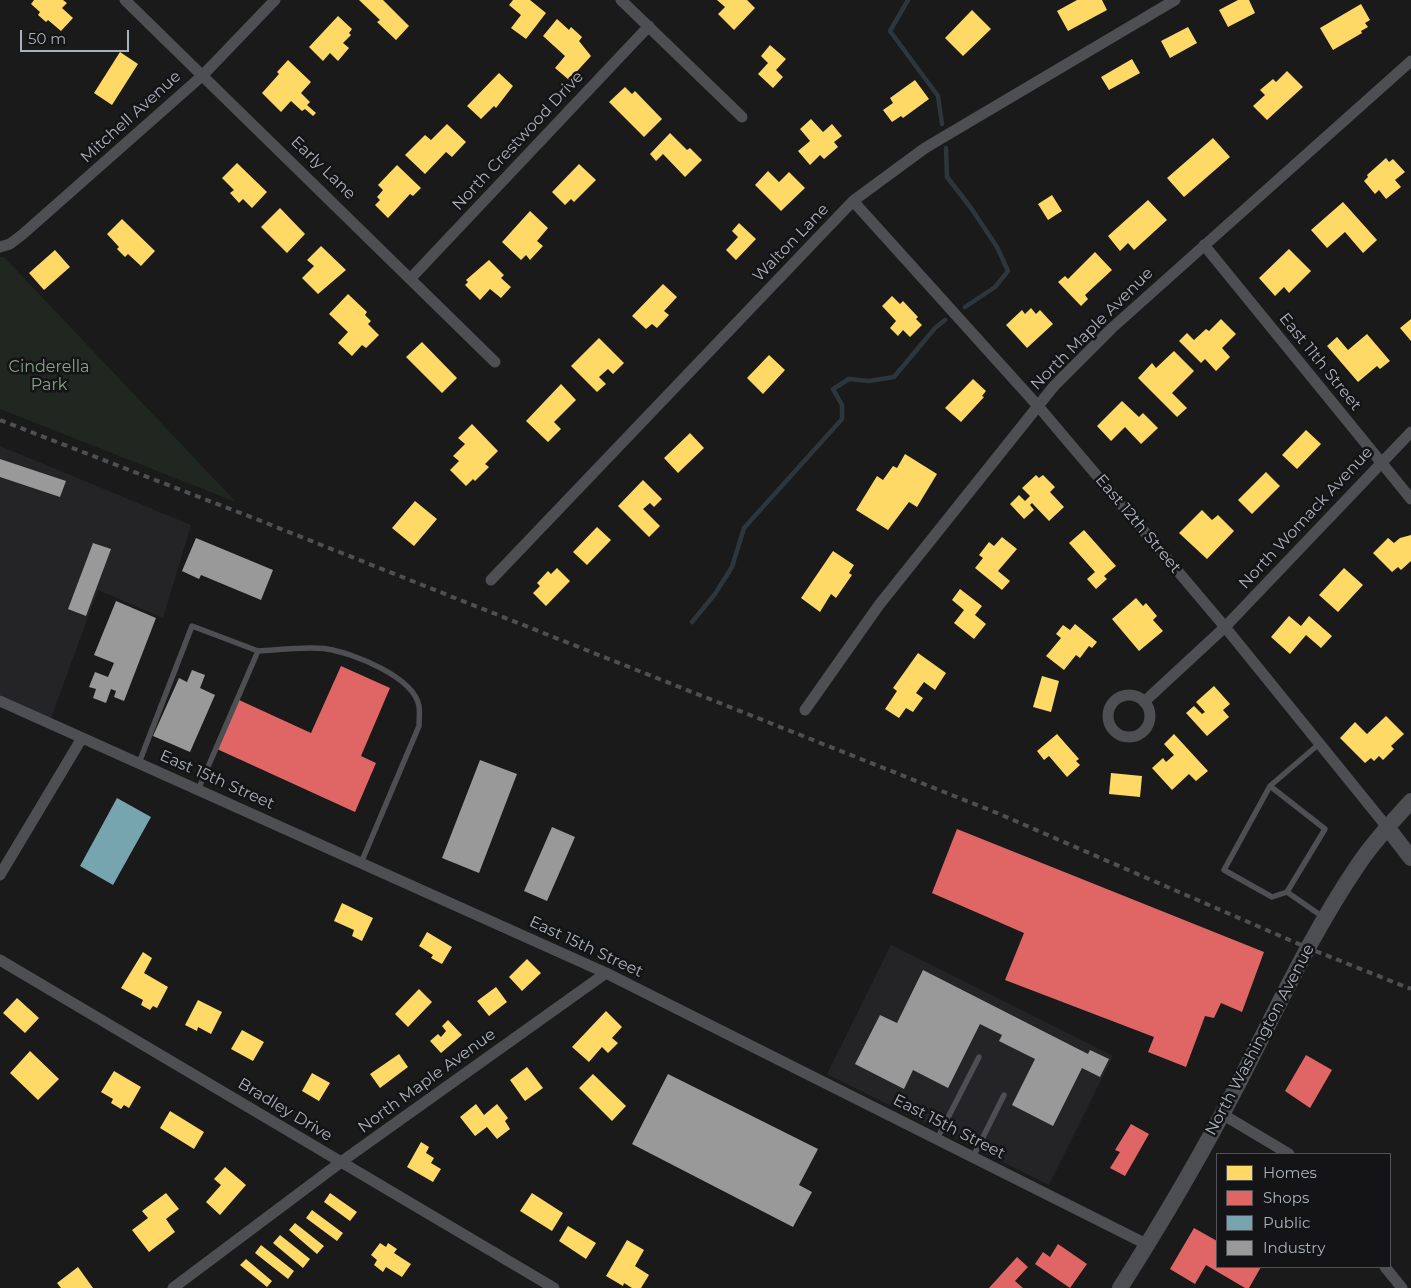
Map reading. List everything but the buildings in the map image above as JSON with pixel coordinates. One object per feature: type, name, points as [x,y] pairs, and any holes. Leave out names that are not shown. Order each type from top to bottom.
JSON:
[{"type":"main road","name":"North Washington Avenue","points":[[1120,1288],[1148,1245],[1222,1114],[1325,918],[1358,863],[1411,801]]},
{"type":"main road","name":"East 12th Street","points":[[1387,827],[1411,858]]},
{"type":"street","name":"Early Lane","points":[[125,0],[203,74],[495,362]]},
{"type":"street","name":"Mitchell Avenue","points":[[0,247],[10,244],[23,234],[203,74],[275,0]]},
{"type":"street","points":[[621,0],[742,117]]},
{"type":"street","name":"Walton Lane","points":[[491,580],[853,201],[926,148],[1174,0]]},
{"type":"street","name":"North Crestwood Drive","points":[[411,278],[649,26]]},
{"type":"street","name":"North Maple Avenue","points":[[805,710],[879,605],[1054,386],[1112,328],[1411,61]]},
{"type":"street","name":"East 12th Street","points":[[853,201],[1038,406],[1225,627],[1387,827]]},
{"type":"street","name":"East 11th Street","points":[[1204,245],[1411,499]]},
{"type":"street","name":"North Womack Avenue","points":[[1144,702],[1225,627],[1380,462],[1411,432]]},
{"type":"street","name":"East 15th Street","points":[[0,701],[606,973],[1148,1245]]},
{"type":"street","points":[[0,875],[82,738]]},
{"type":"street","name":"Bradley Drive","points":[[0,960],[554,1288]]},
{"type":"street","name":"North Maple Avenue","points":[[173,1288],[341,1162],[606,973]]},
{"type":"street","points":[[1222,1114],[1287,1153]]},
{"type":"street","points":[[1387,1268],[1402,1288]]},
{"type":"lane","points":[[139,763],[192,626],[258,651],[327,649],[376,665],[398,679],[410,691],[419,705],[419,726],[361,863]]},
{"type":"lane","points":[[198,790],[258,651]]},
{"type":"lane","points":[[1270,786],[1325,829],[1287,892],[1272,897],[1224,870],[1270,786],[1319,744]]},
{"type":"lane","points":[[1287,892],[1325,918]]},
{"type":"lane","points":[[937,1139],[979,1057]]},
{"type":"lane","points":[[972,1157],[1004,1095]]},
{"type":"shaded area","points":[[0,446],[191,525],[163,618],[98,590],[51,718],[0,695]]},
{"type":"shaded area","points":[[891,945],[1113,1056],[1049,1185],[827,1074]]},
{"type":"green space","name":"Cinderella Park","points":[[0,257],[4,257],[236,502],[0,409]]},
{"type":"waterway","points":[[908,0],[890,31],[938,96],[942,124]]},
{"type":"waterway","points":[[946,148],[947,177],[971,208],[997,247],[1008,271],[995,287],[965,307]]},
{"type":"waterway","points":[[692,622],[715,594],[732,567],[744,528],[842,419],[842,405],[833,389],[849,379],[869,381],[894,377],[935,328],[945,320]]},
{"type":"railway","points":[[0,420],[256,519],[997,813],[1308,948],[1411,989]]}]
